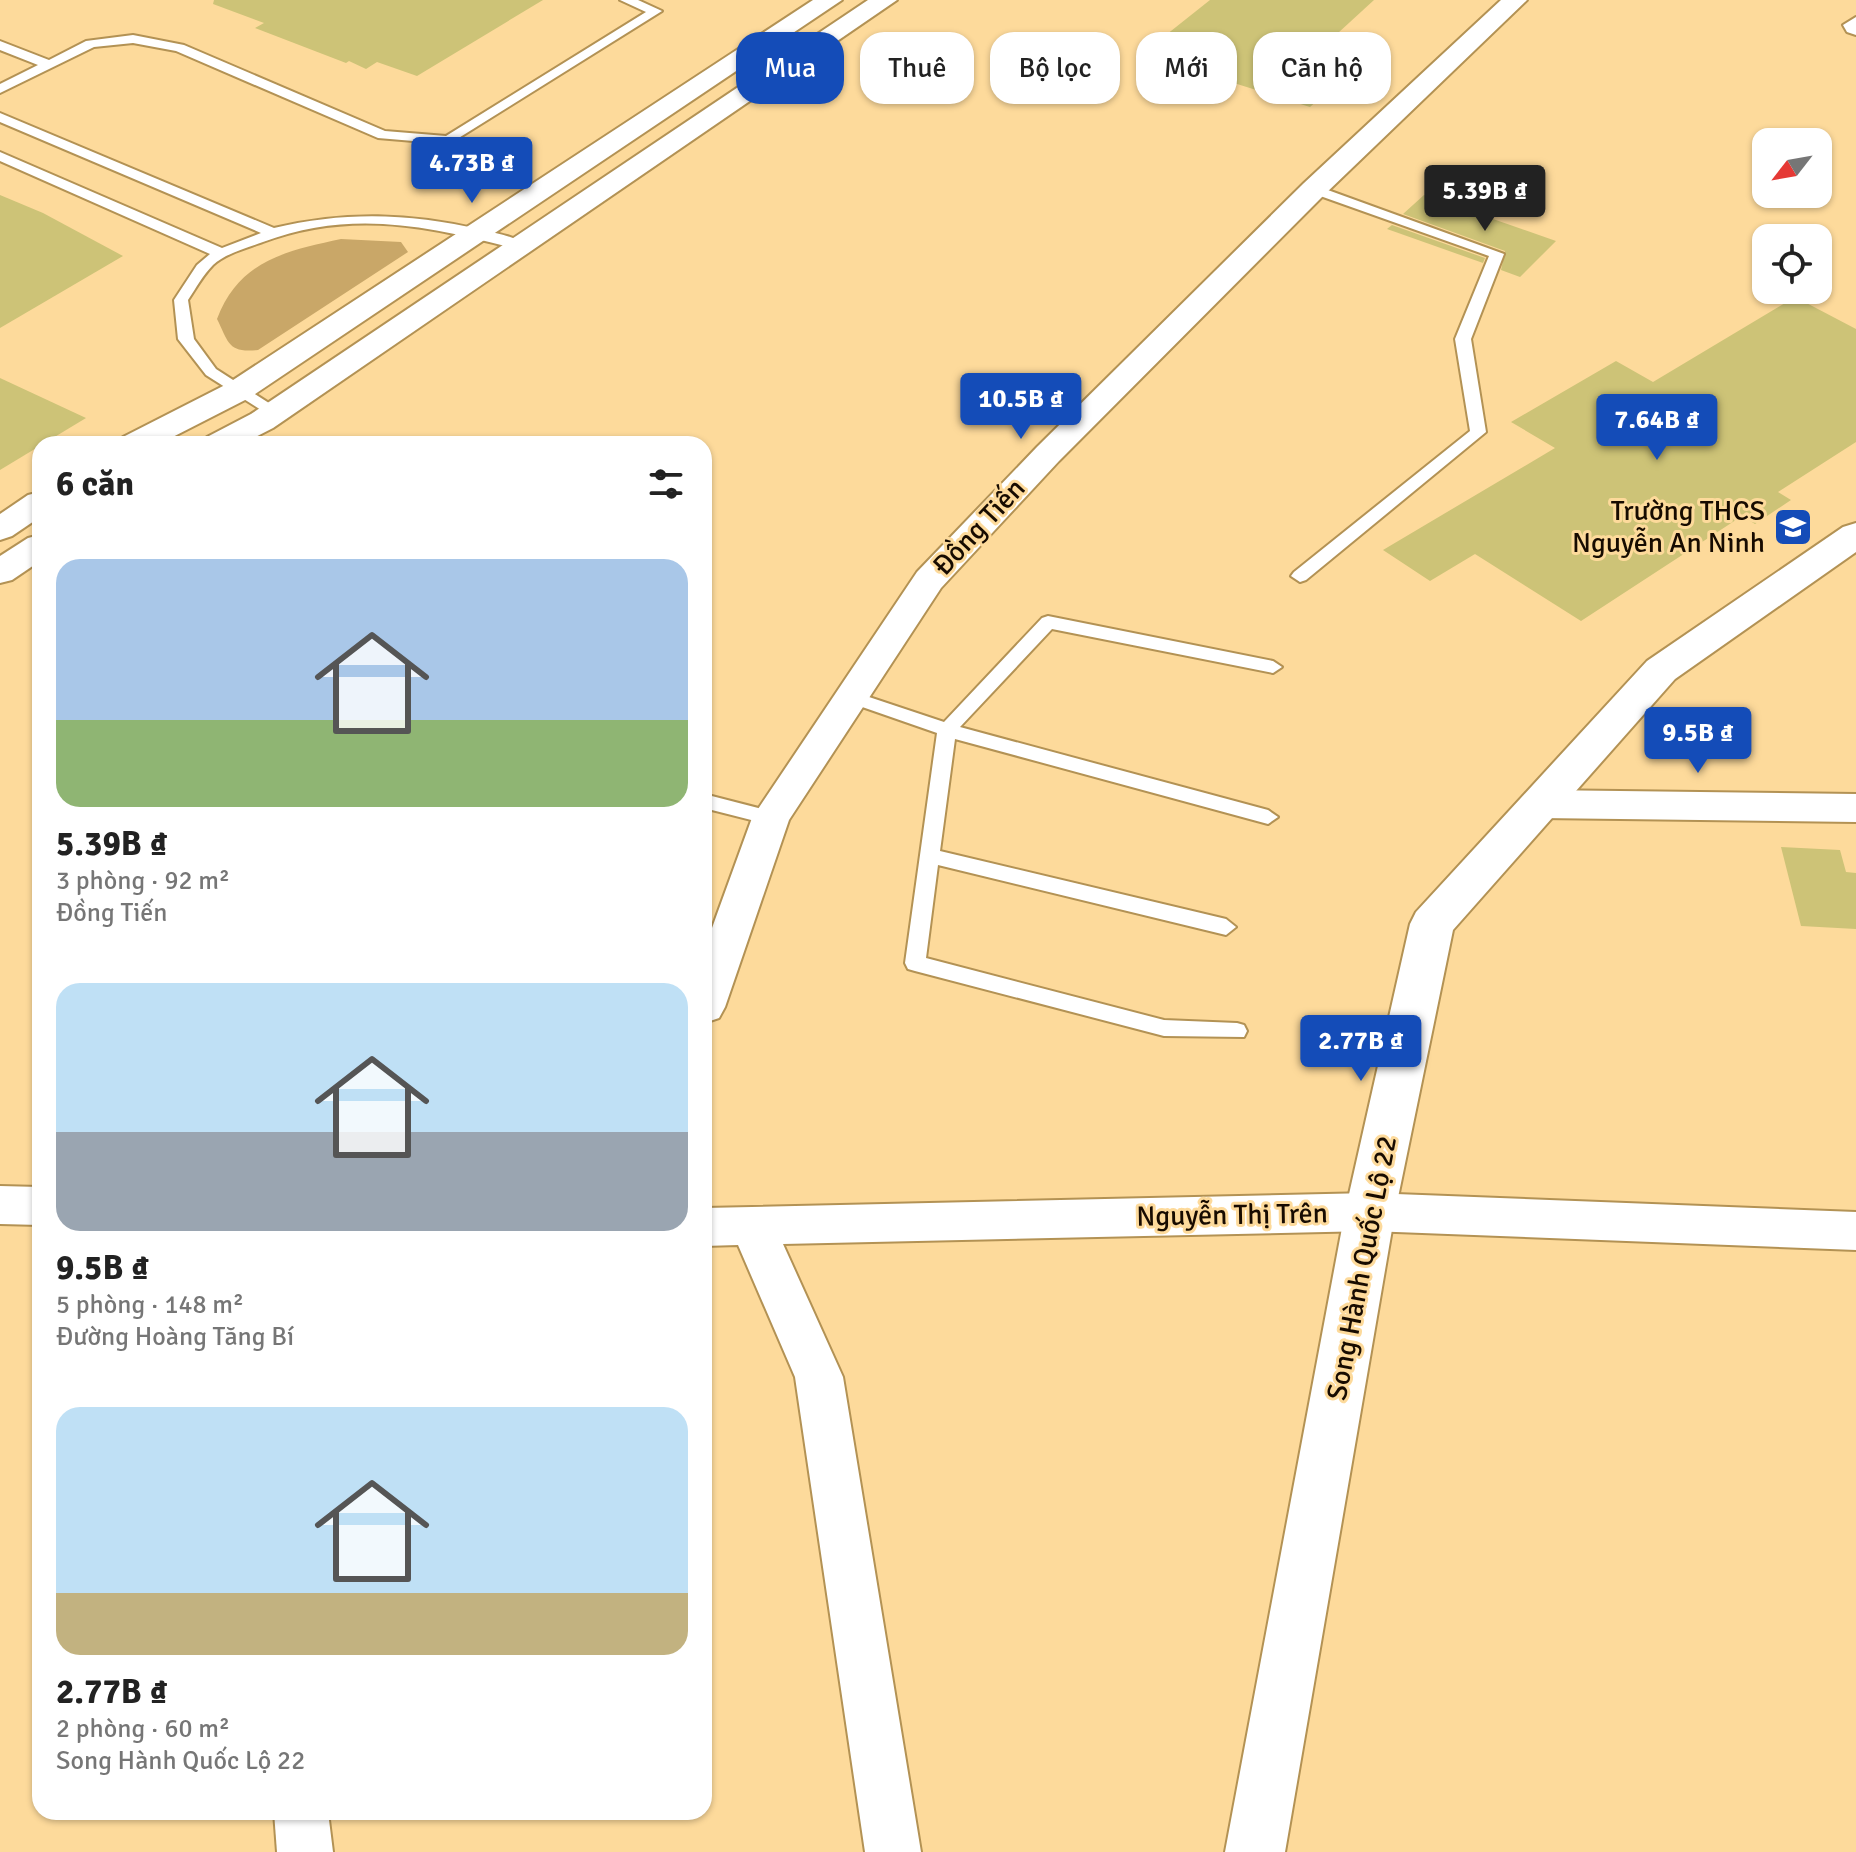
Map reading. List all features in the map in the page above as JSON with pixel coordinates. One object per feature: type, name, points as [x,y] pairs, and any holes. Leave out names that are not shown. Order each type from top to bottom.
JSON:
[{"type":"street","points":[[781,32],[830,0]]},
{"type":"street","points":[[838,32],[885,0]]},
{"type":"street","name":"Đồng Tiến","points":[[712,984],[771,818],[929,580],[1059,442],[1314,189],[1515,0]]},
{"type":"street","points":[[150,436],[238,391],[736,62]]},
{"type":"street","points":[[232,436],[275,412],[736,101]]},
{"type":"street","points":[[0,529],[32,507]]},
{"type":"street","name":"Song Hành Quốc Lộ 22","points":[[1255,1852],[1370,1212],[1432,924],[1661,670],[1856,535]]},
{"type":"street","points":[[0,572],[32,551]]},
{"type":"street","points":[[1540,804],[1856,808]]},
{"type":"street","points":[[0,1205],[32,1206]]},
{"type":"street","name":"Nguyễn Thị Trên","points":[[712,1227],[1370,1212],[1856,1231]]},
{"type":"street","points":[[752,1225],[819,1377],[893,1852]]},
{"type":"street","points":[[302,1820],[305,1852]]},
{"type":"lane","points":[[0,89],[91,44],[133,39],[179,48],[383,135],[449,140],[656,11],[626,0]]},
{"type":"lane","points":[[0,45],[50,65]]},
{"type":"lane","points":[[0,117],[271,232]]},
{"type":"lane","points":[[0,156],[223,254]]},
{"type":"lane","points":[[1300,576],[1478,432],[1463,339],[1497,254],[1314,189]]},
{"type":"lane","points":[[275,412],[211,372],[186,339],[181,300],[210,260],[271,232],[352,218],[415,219],[479,232],[521,246]]},
{"type":"lane","points":[[1237,1031],[1164,1028],[915,963],[947,730],[1048,622],[1273,667]]},
{"type":"lane","points":[[851,697],[947,730],[1268,817]]},
{"type":"lane","points":[[712,803],[771,818]]},
{"type":"lane","points":[[929,856],[1226,927]]},
{"type":"shaded area","points":[[341,239],[401,242],[408,252],[258,350],[241,350],[231,345],[217,319],[226,299],[251,271],[283,254]]},
{"type":"building","points":[[214,0],[543,0],[417,76],[377,62],[366,69],[349,61],[346,63],[255,28],[264,23],[213,4]]},
{"type":"building","points":[[1210,0],[1374,0],[1339,32],[1253,32],[1253,89],[1237,84],[1237,32],[1170,32]]},
{"type":"building","points":[[0,195],[43,213],[123,256],[0,328]]},
{"type":"building","points":[[1424,195],[1556,241],[1520,277],[1501,270],[1505,251],[1403,214]]},
{"type":"building","points":[[1392,225],[1485,258],[1483,263],[1387,229]]},
{"type":"building","points":[[1783,304],[1808,304],[1856,329],[1856,442],[1778,492],[1791,500],[1755,524],[1742,516],[1581,621],[1475,554],[1430,581],[1383,550],[1555,448],[1511,422],[1616,361],[1653,382]]},
{"type":"building","points":[[0,378],[86,418],[56,436],[32,436],[32,451],[0,470]]},
{"type":"building","points":[[1781,847],[1840,850],[1846,872],[1856,873],[1856,929],[1801,926]]},
{"type":"place","name":"Trường THCS Nguyễn An Ninh","points":[[1793,527]]}]
